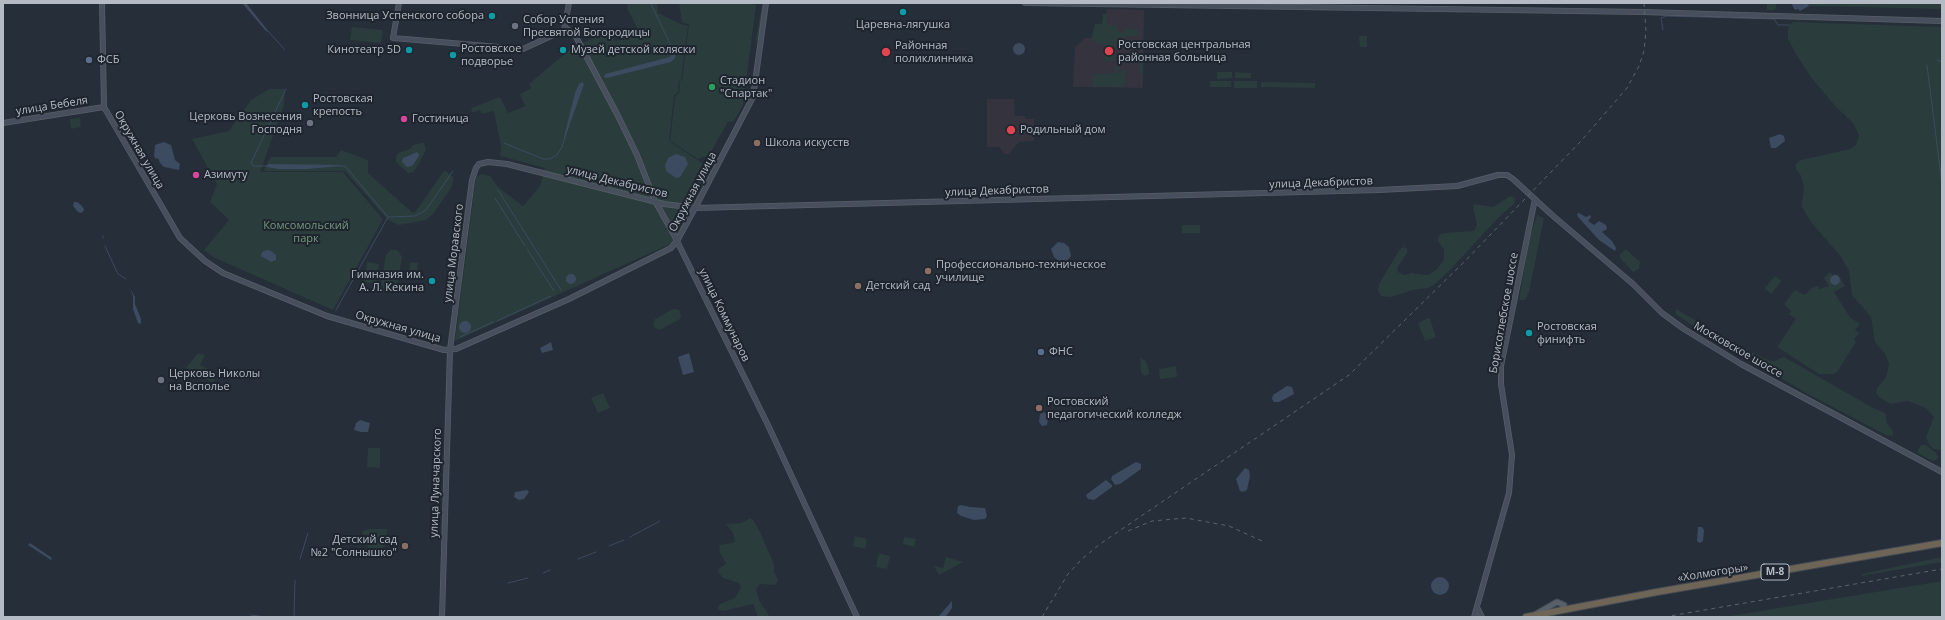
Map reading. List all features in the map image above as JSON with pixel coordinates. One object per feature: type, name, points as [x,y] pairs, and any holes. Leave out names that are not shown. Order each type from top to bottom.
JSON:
[{"type":"highway","name":"«Холмогоры»","points":[[1526,617],[1562,609],[1942,543]]},
{"type":"highway","name":"«Холмогоры»","points":[[1519,617],[1534,615]]},
{"type":"street","name":"Окружная улица","points":[[102,3],[104,107],[174,230],[189,247],[214,268],[327,316],[432,347],[450,350],[484,337],[569,299],[671,248],[677,241],[695,208],[753,97],[766,3]]},
{"type":"street","points":[[399,3],[393,38],[523,49],[559,34],[565,27],[569,3]]},
{"type":"street","points":[[1025,3],[1643,12],[1942,21]]},
{"type":"street","name":"улица Коммунаров","points":[[565,27],[575,35],[637,155],[655,201],[677,241],[782,453],[857,617]]},
{"type":"street","name":"улица Бебеля","points":[[3,123],[104,107]]},
{"type":"street","name":"улица Декабристов","points":[[483,162],[507,164],[655,201],[695,208],[1379,190],[1457,186],[1502,174],[1513,179]]},
{"type":"street","name":"улица Моравского","points":[[450,350],[472,180],[476,168],[483,162]]},
{"type":"street","name":"Московское шоссе","points":[[1513,179],[1633,284],[1662,313],[1690,333],[1741,364],[1942,472]]},
{"type":"street","name":"Борисоглебское шоссе","points":[[1474,617],[1506,505],[1511,481],[1511,440],[1501,384],[1501,366],[1535,199]]},
{"type":"street","name":"улица Луначарского","points":[[442,617],[450,350]]},
{"type":"street","points":[[1477,608],[1482,617]]},
{"type":"shaded area","name":"Ростовская центральная районная больница","points":[[1107,9],[1144,10],[1143,88],[1073,87],[1075,47],[1085,38],[1102,38]]},
{"type":"shaded area","name":"Родильный дом","points":[[987,99],[1014,99],[1015,116],[1025,116],[1026,119],[1034,119],[1034,141],[1019,142],[1009,154],[1004,154],[999,147],[987,147]]},
{"type":"green space","points":[[628,3],[657,3],[658,13],[688,26],[681,80],[679,81],[678,92],[674,96],[669,141],[713,170],[677,241],[455,341],[476,177],[482,174],[490,176],[499,188],[523,206],[540,186],[545,168],[500,156],[501,146],[494,111],[482,114],[480,110],[472,113],[471,108],[500,97],[508,113],[525,106],[520,94],[531,88],[529,84],[574,46],[609,32],[615,41],[640,34],[627,8]]},
{"type":"green space","name":"Стадион \"Спартак\"","points":[[679,3],[747,3],[756,5],[743,105],[734,121],[728,122],[709,155],[698,159],[670,141],[675,97],[679,93],[680,81],[682,80],[689,24],[682,23]]},
{"type":"green space","points":[[1777,3],[1775,10],[1767,10],[1767,4]]},
{"type":"green space","points":[[1808,3],[1942,3],[1942,9],[1809,6]]},
{"type":"green space","points":[[762,5],[759,37],[755,43]]},
{"type":"green space","points":[[1103,14],[1107,14],[1107,25],[1116,25],[1120,32],[1123,32],[1124,28],[1138,29],[1138,36],[1126,36],[1125,42],[1130,42],[1129,48],[1106,46],[1091,40],[1095,24],[1102,24]]},
{"type":"green space","points":[[1793,22],[1942,27],[1942,450],[1933,449],[1926,437],[1934,417],[1926,408],[1908,401],[1890,404],[1879,397],[1876,393],[1877,388],[1886,377],[1889,364],[1885,354],[1875,342],[1871,317],[1852,295],[1849,271],[1841,257],[1811,222],[1802,207],[1804,187],[1801,176],[1796,169],[1796,164],[1801,160],[1850,149],[1856,145],[1859,135],[1853,123],[1835,106],[1810,76],[1796,54],[1788,39],[1789,25]]},
{"type":"green space","points":[[352,27],[383,30],[381,43],[350,40]]},
{"type":"green space","points":[[1359,36],[1367,36],[1367,47],[1360,47]]},
{"type":"green space","points":[[1105,53],[1115,55],[1115,61],[1104,62]]},
{"type":"green space","points":[[1139,58],[1143,58],[1143,74],[1140,74]]},
{"type":"green space","points":[[1115,65],[1119,66],[1119,73],[1122,73],[1123,70],[1126,71],[1124,87],[1093,87],[1092,74],[1115,73]]},
{"type":"green space","points":[[1217,72],[1232,72],[1232,78],[1217,79]]},
{"type":"green space","points":[[1235,72],[1251,73],[1251,78],[1235,78]]},
{"type":"green space","points":[[1210,81],[1231,81],[1231,87],[1210,87]]},
{"type":"green space","points":[[1234,81],[1257,81],[1257,88],[1234,88]]},
{"type":"green space","points":[[1261,82],[1315,83],[1315,88],[1261,87]]},
{"type":"green space","name":"Комсомольский парк","points":[[269,89],[285,89],[284,105],[260,172],[343,172],[383,219],[333,310],[215,258],[204,250],[229,220],[210,202],[217,184],[192,139],[229,131],[251,100]]},
{"type":"green space","points":[[80,118],[81,127],[71,129],[70,119]]},
{"type":"green space","points":[[424,143],[426,149],[414,172],[408,173],[396,162],[396,157],[398,153],[410,149],[413,145]],"holes":[[[415,153],[419,156],[410,167],[407,156]]]},
{"type":"green space","points":[[341,150],[368,160],[368,173],[413,213],[416,211],[443,172],[446,171],[454,178],[451,188],[433,214],[426,220],[399,225],[387,219],[345,171],[264,170],[271,157],[336,157]]},
{"type":"green space","points":[[1510,196],[1515,198],[1514,204],[1498,218],[1451,269],[1435,284],[1428,288],[1413,290],[1391,297],[1381,296],[1378,290],[1379,284],[1400,249],[1404,247],[1407,249],[1407,253],[1397,268],[1398,272],[1404,275],[1412,273],[1428,275],[1436,270],[1444,260],[1444,250],[1438,241],[1439,235],[1444,233],[1474,231],[1477,225],[1473,206],[1474,204],[1493,207]]},
{"type":"green space","points":[[1537,215],[1544,218],[1529,292],[1525,300],[1519,300],[1529,240]]},
{"type":"green space","points":[[1182,225],[1200,225],[1200,233],[1182,233]]},
{"type":"green space","points":[[391,249],[399,251],[402,258],[397,285],[395,289],[388,292],[384,290],[381,283],[386,255]]},
{"type":"green space","points":[[1626,249],[1640,262],[1639,269],[1633,272],[1620,258],[1620,254]]},
{"type":"green space","points":[[367,262],[379,264],[378,272],[366,270]]},
{"type":"green space","points":[[410,262],[418,263],[416,280],[408,279]]},
{"type":"green space","points":[[1830,272],[1834,277],[1838,274],[1845,286],[1834,292],[1850,317],[1860,324],[1855,330],[1859,333],[1854,340],[1856,342],[1837,372],[1833,374],[1819,374],[1777,347],[1796,319],[1789,314],[1791,311],[1784,304],[1795,290],[1805,295],[1812,288],[1818,286],[1819,289],[1829,286],[1824,278]]},
{"type":"green space","points":[[365,274],[377,276],[376,284],[364,282]]},
{"type":"green space","points":[[1775,276],[1782,281],[1771,294],[1765,288]]},
{"type":"green space","points":[[673,309],[679,310],[681,315],[680,319],[660,330],[655,328],[653,325],[655,319]]},
{"type":"green space","points":[[1676,309],[1745,349],[1770,361],[1775,361],[1783,357],[1786,358],[1873,408],[1883,412],[1886,415],[1886,422],[1893,431],[1893,435],[1888,436],[1810,395],[1699,330],[1676,314]]},
{"type":"green space","points":[[1428,318],[1430,319],[1436,337],[1425,341],[1418,323]]},
{"type":"green space","points":[[198,353],[205,355],[200,365],[217,374],[213,383],[186,368]]},
{"type":"green space","points":[[1140,358],[1146,361],[1149,371],[1149,374],[1145,376],[1141,373]]},
{"type":"green space","points":[[1176,366],[1177,377],[1160,379],[1159,369]]},
{"type":"green space","points":[[603,393],[610,408],[598,413],[591,398]]},
{"type":"green space","points":[[1921,445],[1926,445],[1936,453],[1938,457],[1936,460],[1932,461],[1918,453],[1918,449]]},
{"type":"green space","points":[[368,448],[380,448],[380,468],[367,467]]},
{"type":"green space","points":[[750,518],[759,530],[774,564],[774,572],[778,580],[775,585],[760,584],[756,590],[759,600],[770,617],[758,617],[753,604],[723,611],[719,610],[718,608],[720,604],[735,598],[741,587],[739,583],[723,578],[718,572],[719,569],[726,563],[720,553],[719,545],[733,543],[735,541],[733,533],[726,524],[741,523]]},
{"type":"green space","points":[[368,529],[387,529],[386,545],[378,551],[371,552],[362,537],[363,531]]},
{"type":"green space","points":[[855,536],[867,539],[865,549],[853,546]]},
{"type":"green space","points":[[904,537],[916,539],[914,547],[903,544]]},
{"type":"green space","points":[[879,553],[890,556],[887,569],[876,567]]},
{"type":"green space","points":[[946,557],[963,562],[939,575],[934,566],[943,568]]},
{"type":"green space","points":[[1942,557],[1942,562],[1862,576],[1862,574]]},
{"type":"green space","points":[[1942,581],[1942,617],[1724,617]]},
{"type":"water","points":[[242,3],[246,3],[269,32],[266,31]]},
{"type":"water","points":[[1791,3],[1808,3],[1809,6],[1800,11],[1798,9],[1795,10]]},
{"type":"water","points":[[1017,43],[1021,43],[1025,49],[1021,55],[1017,55],[1013,51],[1013,47]]},
{"type":"water","points":[[672,49],[676,53],[675,58],[671,62],[607,78],[604,77],[605,74],[670,57],[672,54]]},
{"type":"water","points":[[582,82],[584,84],[565,138],[575,93],[579,84]]},
{"type":"water","points":[[1780,134],[1784,136],[1785,141],[1776,148],[1771,148],[1769,138]]},
{"type":"water","points":[[164,142],[171,145],[175,160],[180,164],[179,170],[164,167],[158,158],[156,159],[154,156],[155,145]]},
{"type":"water","points":[[417,152],[419,156],[412,166],[407,167],[402,162],[403,158]]},
{"type":"water","points":[[676,154],[685,157],[688,164],[680,177],[676,178],[666,171],[665,165],[668,158]]},
{"type":"water","points":[[268,164],[341,166],[307,169],[279,169],[267,167]]},
{"type":"water","points":[[74,202],[81,205],[84,209],[83,212],[80,213],[77,211],[73,206]]},
{"type":"water","points":[[1579,213],[1586,217],[1590,215],[1591,217],[1588,221],[1594,225],[1599,221],[1606,225],[1607,229],[1602,232],[1612,241],[1616,248],[1615,251],[1599,240],[1578,217],[1577,214]]},
{"type":"water","points":[[1058,242],[1064,243],[1069,247],[1071,256],[1067,261],[1060,262],[1054,257],[1051,249]]},
{"type":"water","points":[[267,250],[276,255],[276,260],[271,262],[261,256],[262,252]]},
{"type":"water","points":[[569,274],[573,274],[575,275],[575,283],[569,284],[566,281],[566,277]]},
{"type":"water","points":[[1833,275],[1837,275],[1839,276],[1839,284],[1833,285],[1830,282],[1830,278]]},
{"type":"water","points":[[130,288],[135,297],[135,304],[141,319],[141,324],[138,323],[133,309],[133,296]]},
{"type":"water","points":[[465,321],[469,323],[471,327],[469,331],[465,333],[461,331],[459,327],[461,323]]},
{"type":"water","points":[[551,342],[553,350],[542,353],[540,348]]},
{"type":"water","points":[[689,353],[694,372],[683,375],[678,357]]},
{"type":"water","points":[[1287,386],[1292,387],[1294,394],[1279,402],[1274,402],[1272,399],[1273,395]]},
{"type":"water","points":[[1045,412],[1048,419],[1047,425],[1042,426],[1039,422],[1040,414]]},
{"type":"water","points":[[360,420],[370,423],[368,432],[354,430],[356,423]]},
{"type":"water","points":[[1136,462],[1141,464],[1141,469],[1120,484],[1115,485],[1111,479],[1112,476]]},
{"type":"water","points":[[1245,468],[1249,470],[1250,476],[1247,490],[1243,492],[1240,491],[1236,479]]},
{"type":"water","points":[[1106,480],[1112,485],[1112,487],[1094,500],[1088,499],[1086,496],[1087,494]]},
{"type":"water","points":[[527,490],[529,492],[524,499],[519,500],[514,497],[515,492]]},
{"type":"water","points":[[961,505],[985,508],[987,516],[985,519],[974,520],[961,516],[957,513],[958,506]]},
{"type":"water","points":[[1698,527],[1702,527],[1704,530],[1703,541],[1700,543],[1697,541]]},
{"type":"water","points":[[30,543],[52,558],[51,560],[28,545]]},
{"type":"water","points":[[1440,577],[1446,580],[1449,586],[1446,592],[1440,595],[1434,592],[1431,586],[1434,580]]},
{"type":"water","points":[[952,601],[952,608],[947,615],[945,617],[938,617]]},
{"type":"waterway","points":[[651,4],[673,50]]},
{"type":"waterway","points":[[1663,30],[1661,18],[1666,16],[1774,19],[1778,25],[1789,25]]},
{"type":"waterway","points":[[268,31],[285,50]]},
{"type":"waterway","points":[[1937,60],[1942,62]]},
{"type":"waterway","points":[[1927,65],[1942,184]]},
{"type":"waterway","points":[[267,166],[253,166],[251,163],[286,89]]},
{"type":"waterway","points":[[504,143],[543,159],[550,159],[557,155],[562,147],[565,137]]},
{"type":"waterway","points":[[336,310],[388,217],[345,166],[340,166]]},
{"type":"waterway","points":[[389,217],[415,216],[426,210],[453,171]]},
{"type":"waterway","points":[[498,190],[561,290]]},
{"type":"waterway","points":[[495,198],[525,246]]},
{"type":"waterway","points":[[105,246],[118,274],[126,279]]},
{"type":"waterway","points":[[527,249],[554,291]]},
{"type":"waterway","points":[[497,321],[551,296]]},
{"type":"waterway","points":[[460,337],[493,322]]},
{"type":"waterway","points":[[630,537],[660,521]]},
{"type":"waterway","points":[[300,559],[308,533]]},
{"type":"waterway","points":[[609,546],[624,540]]},
{"type":"waterway","points":[[578,559],[596,552]]},
{"type":"waterway","points":[[543,573],[550,570]]},
{"type":"waterway","points":[[508,583],[528,578]]},
{"type":"waterway","points":[[294,617],[295,580]]},
{"type":"waterway","points":[[251,615],[265,617]]},
{"type":"railway","points":[[1042,617],[1068,574],[1082,559],[1100,544],[1349,375],[1463,263],[1581,141],[1627,88],[1639,66],[1644,51],[1646,31],[1644,3]]},
{"type":"railway","points":[[1128,531],[1152,521],[1186,518],[1229,526],[1262,541]]},
{"type":"railway","points":[[1664,617],[1942,569]]},
{"type":"place","name":"Царевна-лягушка","points":[[903,12]]},
{"type":"place","name":"Звонница Успенского собора","points":[[492,16]]},
{"type":"place","name":"Собор Успения Пресвятой Богородицы","points":[[515,26]]},
{"type":"place","name":"Кинотеатр 5D","points":[[409,50]]},
{"type":"place","name":"Музей детской коляски","points":[[563,50]]},
{"type":"place","name":"Ростовская центральная районная больница","points":[[1109,51]]},
{"type":"place","name":"Районная поликлинника","points":[[886,52]]},
{"type":"place","name":"Ростовское подворье","points":[[453,55]]},
{"type":"place","name":"ФСБ","points":[[89,60]]},
{"type":"place","name":"Стадион \"Спартак\"","points":[[712,87]]},
{"type":"place","name":"Ростовская крепость","points":[[305,105]]},
{"type":"place","name":"Гостиница","points":[[404,119]]},
{"type":"place","name":"Церковь Вознесения Господня","points":[[310,123]]},
{"type":"place","name":"Родильный дом","points":[[1011,130]]},
{"type":"place","name":"Школа искусств","points":[[757,143]]},
{"type":"place","name":"Азимуту","points":[[196,175]]},
{"type":"place","name":"Профессионально-техническое училище","points":[[928,271]]},
{"type":"place","name":"Гимназия им. А. Л. Кекина","points":[[432,281]]},
{"type":"place","name":"Детский сад","points":[[858,286]]},
{"type":"place","name":"Ростовская финифть","points":[[1529,333]]},
{"type":"place","name":"ФНС","points":[[1041,352]]},
{"type":"place","name":"Церковь Николы на Всполье","points":[[161,380]]},
{"type":"place","name":"Ростовский педагогический колледж","points":[[1039,408]]},
{"type":"place","name":"Детский сад №2 \"Солнышко\"","points":[[405,546]]}]
